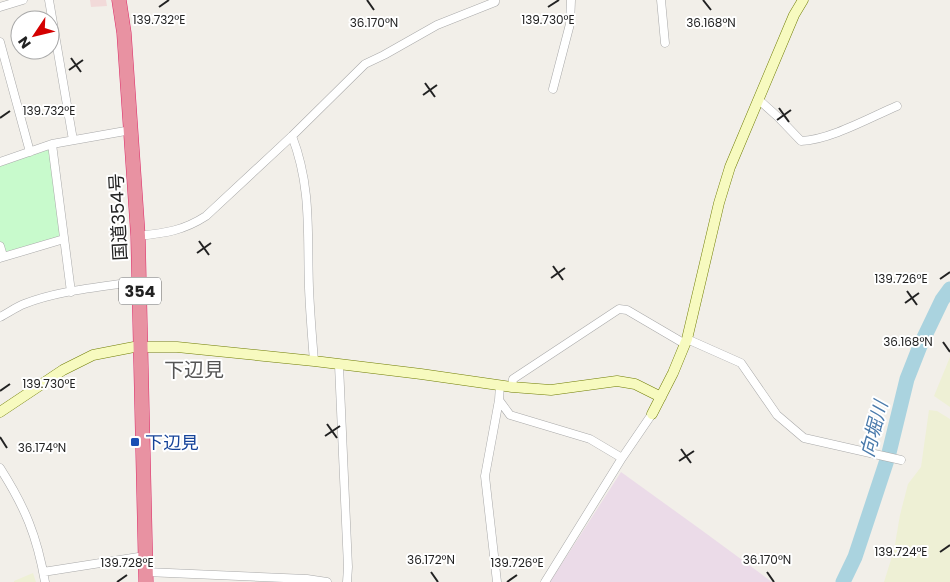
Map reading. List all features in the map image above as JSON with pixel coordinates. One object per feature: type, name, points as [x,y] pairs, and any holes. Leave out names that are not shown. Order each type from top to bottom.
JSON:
[{"type":"highway","name":"国道354号","points":[[119,0],[124,33],[138,236],[146,577]]},
{"type":"street","points":[[0,7],[23,0]]},
{"type":"street","points":[[49,0],[73,140]]},
{"type":"street","points":[[138,236],[180,230],[206,216],[292,136],[365,64],[437,25],[495,2],[495,0]]},
{"type":"street","points":[[553,89],[570,24],[571,0]]},
{"type":"street","points":[[661,0],[664,43]]},
{"type":"street","points":[[545,582],[622,458],[652,414],[686,341],[730,167],[794,15],[803,0]]},
{"type":"street","points":[[0,42],[30,152]]},
{"type":"street","points":[[759,100],[801,141],[810,141],[852,127],[896,106]]},
{"type":"street","points":[[0,162],[52,144],[131,130]]},
{"type":"street","points":[[292,136],[302,168],[307,197],[309,288],[314,361]]},
{"type":"street","points":[[52,144],[71,292]]},
{"type":"street","points":[[0,246],[2,257],[64,239]]},
{"type":"street","points":[[0,317],[23,305],[71,292],[140,281]]},
{"type":"street","points":[[512,387],[513,379],[619,309],[627,310],[686,341],[741,362],[777,415],[804,438],[898,459]]},
{"type":"street","points":[[0,412],[63,370],[92,355],[134,347],[177,347],[314,361],[512,387],[551,390],[617,381],[635,384],[661,397]]},
{"type":"street","points":[[339,365],[348,567],[347,582]]},
{"type":"street","points":[[497,582],[486,476],[500,385]]},
{"type":"street","points":[[499,400],[510,414],[590,439],[622,458]]},
{"type":"street","points":[[0,468],[17,495],[28,518],[45,582]]},
{"type":"street","points":[[43,572],[145,556]]},
{"type":"street","points":[[146,577],[248,580],[307,579],[327,582]]},
{"type":"shaded area","points":[[90,0],[106,0],[107,6],[91,7]]},
{"type":"shaded area","points":[[621,472],[700,529],[772,582],[550,582]]},
{"type":"green space","points":[[52,144],[64,239],[3,256],[0,246],[0,162]]},
{"type":"green space","points":[[950,357],[950,407],[934,396]]},
{"type":"green space","points":[[929,410],[937,411],[950,419],[950,582],[884,582],[894,550],[908,484],[921,467]]},
{"type":"green space","points":[[33,573],[36,582],[14,582],[14,581]]},
{"type":"waterway","name":"向堀川","points":[[843,582],[855,557],[888,457],[907,379],[920,346],[942,300],[950,289]]},
{"type":"place","name":"下辺見","points":[[135,442]]},
{"type":"district","name":"下辺見","points":[[194,370]]}]
